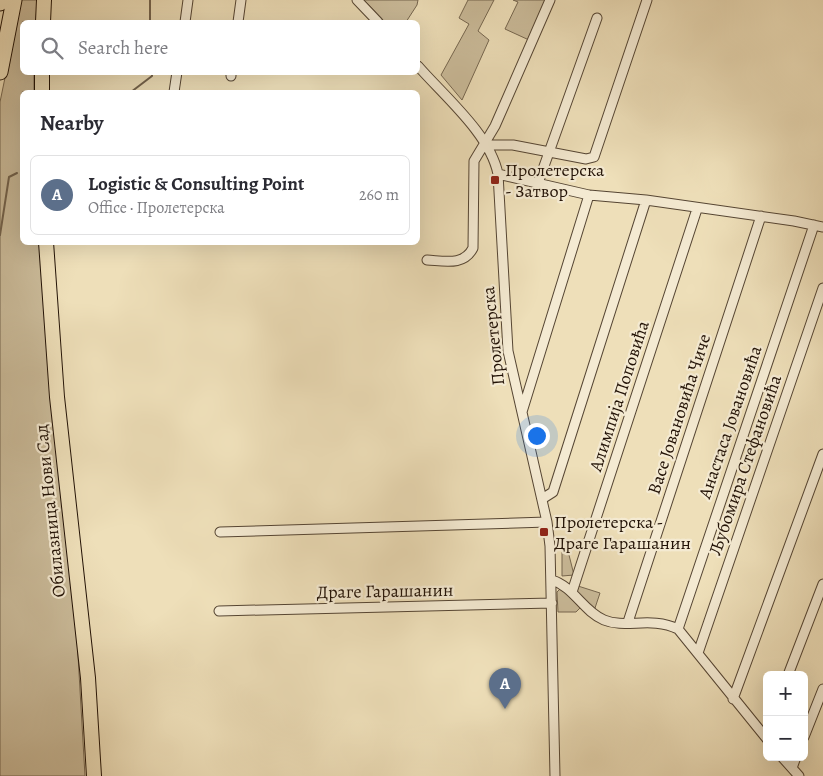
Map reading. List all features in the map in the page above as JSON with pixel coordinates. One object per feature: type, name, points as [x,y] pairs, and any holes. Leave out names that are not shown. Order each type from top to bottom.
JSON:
[{"type":"highway","points":[[0,72],[14,0]]},
{"type":"main road","points":[[43,20],[44,0]]},
{"type":"main road","points":[[42,75],[42,90]]},
{"type":"main road","name":"Обилазница Нови Сад","points":[[46,245],[56,388],[88,678],[94,776]]},
{"type":"street","points":[[185,20],[188,0]]},
{"type":"street","points":[[238,20],[242,0]]},
{"type":"street","points":[[357,0],[376,20]]},
{"type":"street","points":[[427,260],[461,261],[469,256],[473,248],[474,161],[485,145],[550,0]]},
{"type":"street","points":[[485,145],[500,144],[549,151],[586,159],[594,157],[647,0]]},
{"type":"street","points":[[538,184],[597,18]]},
{"type":"street","name":"Пролетерска","points":[[420,68],[469,123],[495,161],[498,174],[508,351],[547,522],[552,580],[555,776]]},
{"type":"street","points":[[174,90],[177,75]]},
{"type":"street","points":[[498,174],[589,195],[646,200],[818,226]]},
{"type":"street","points":[[522,414],[589,195]]},
{"type":"street","points":[[542,499],[553,492],[646,200]]},
{"type":"street","name":"Алимпија Поповића","points":[[572,592],[697,209]]},
{"type":"street","name":"Васе Јовановића Чиче","points":[[628,622],[761,216]]},
{"type":"street","name":"Анастаса Јовановића","points":[[678,629],[818,226]]},
{"type":"street","name":"Љубомира Стефановића","points":[[698,653],[823,288]]},
{"type":"street","points":[[733,699],[823,454]]},
{"type":"street","points":[[220,532],[547,522]]},
{"type":"street","points":[[552,580],[559,582],[572,592],[590,611],[604,620],[614,623],[658,622],[678,629],[733,699],[763,732]]},
{"type":"street","points":[[790,671],[823,584]]},
{"type":"street","name":"Драге Гарашанин","points":[[219,611],[552,603]]},
{"type":"street","points":[[808,727],[823,689]]},
{"type":"street","points":[[786,761],[799,776]]},
{"type":"street","points":[[792,768],[795,761]]},
{"type":"shaded area","points":[[21,0],[37,0],[36,20],[20,20],[20,75],[34,75],[34,90],[20,90],[20,245],[40,245],[76,621],[85,776],[0,776],[0,102]]},
{"type":"shaded area","points":[[364,0],[418,0],[407,20],[383,20]]},
{"type":"shaded area","points":[[468,0],[494,0],[478,31],[489,40],[462,100],[441,75],[469,24],[459,18]]},
{"type":"shaded area","points":[[513,0],[546,0],[529,40],[505,29],[518,2]]},
{"type":"shaded area","points":[[568,551],[574,575],[562,576],[562,552]]},
{"type":"shaded area","points":[[578,586],[600,593],[594,611],[577,594]]},
{"type":"shaded area","points":[[561,588],[580,608],[576,612],[558,612],[557,592]]},
{"type":"waterway","points":[[150,0],[150,20]]},
{"type":"waterway","points":[[134,90],[152,75]]},
{"type":"waterway","points":[[0,235],[9,177],[17,173]]},
{"type":"place","name":"Пролетерска - Затвор","points":[[495,180]]},
{"type":"place","name":"Пролетерска - Драге Гарашанин","points":[[544,532]]},
{"type":"place","name":"Logistic & Consulting Point","points":[[505,709]]}]
